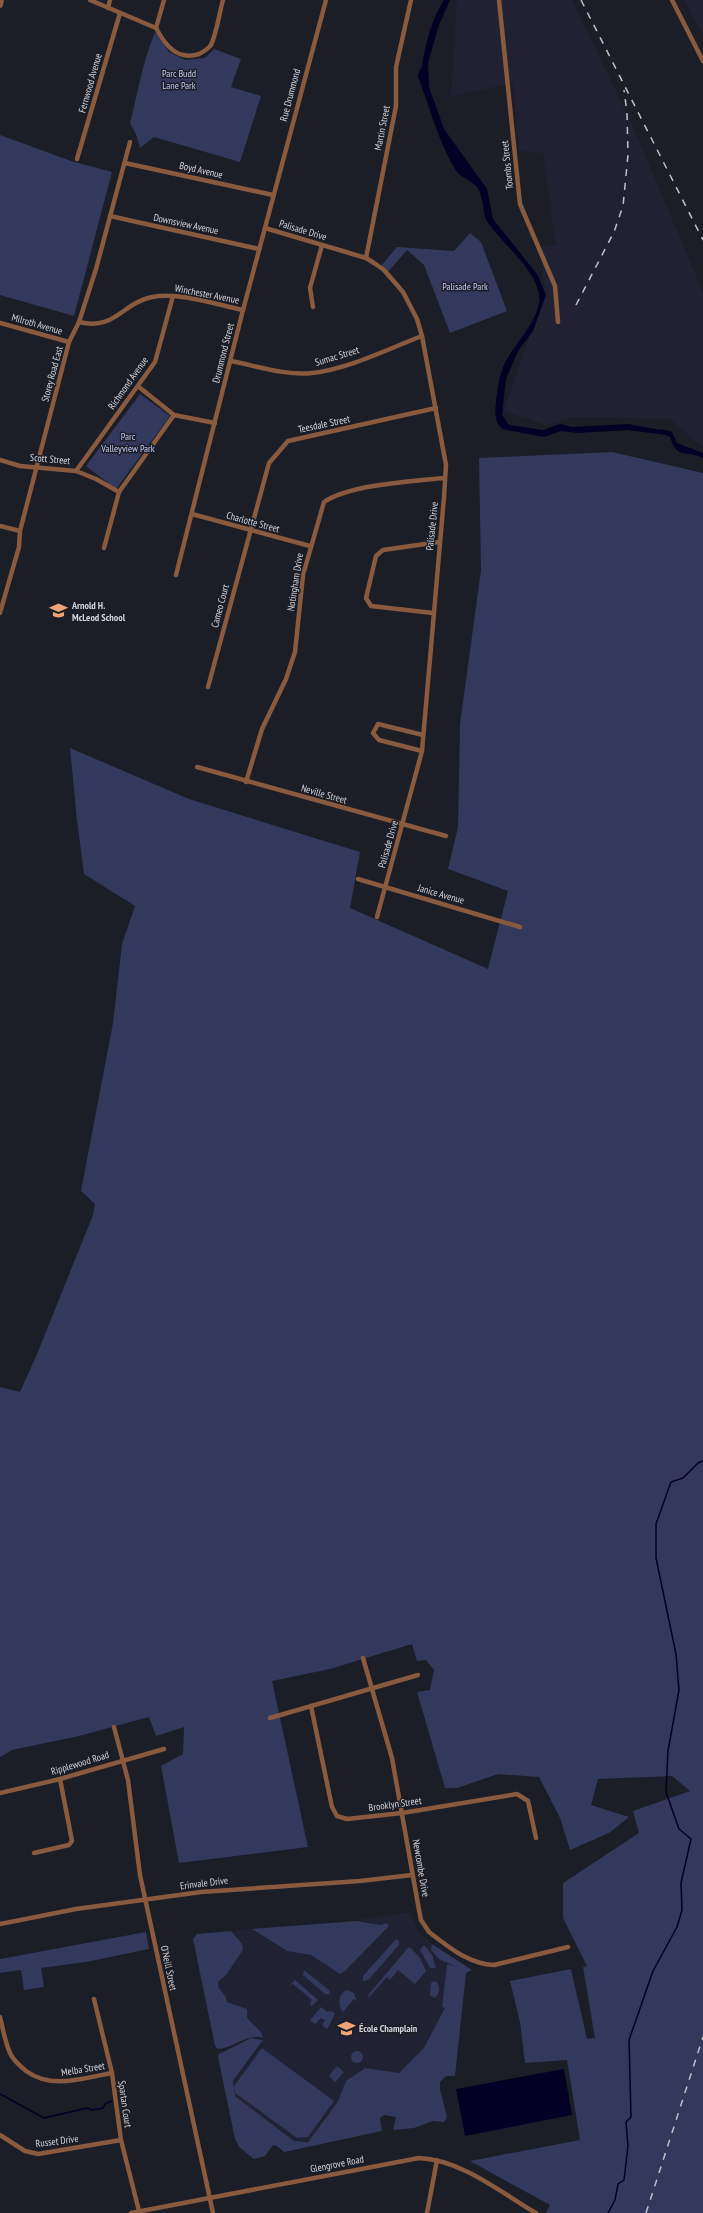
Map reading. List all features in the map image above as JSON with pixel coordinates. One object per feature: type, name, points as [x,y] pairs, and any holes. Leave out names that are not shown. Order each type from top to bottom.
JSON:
[{"type":"street","points":[[0,5],[1,0]]},
{"type":"street","points":[[90,0],[156,28],[163,42],[172,51],[182,55],[193,56],[204,52],[211,46],[223,0]]},
{"type":"street","points":[[108,8],[110,0]]},
{"type":"street","points":[[156,28],[164,0]]},
{"type":"street","name":"Rue Drummond","points":[[273,195],[326,0]]},
{"type":"street","name":"Martin Street","points":[[366,258],[396,106],[396,67],[411,0]]},
{"type":"street","name":"Toombs Street","points":[[499,0],[520,204],[555,286],[558,322]]},
{"type":"street","points":[[672,0],[703,61]]},
{"type":"street","name":"Fernwood Avenue","points":[[77,159],[120,13]]},
{"type":"street","name":"Storey Road East","points":[[0,614],[19,547],[20,531],[69,342],[79,322],[130,142]]},
{"type":"street","name":"Boyd Avenue","points":[[124,163],[273,195]]},
{"type":"street","name":"Drummond Street","points":[[176,575],[273,195]]},
{"type":"street","name":"Downsview Avenue","points":[[110,216],[259,249]]},
{"type":"street","name":"Palisade Drive","points":[[265,228],[366,258],[384,270],[403,292],[417,318],[422,336],[446,465],[422,751],[403,826],[377,917]]},
{"type":"street","points":[[313,307],[310,288],[322,245]]},
{"type":"street","name":"Winchester Avenue","points":[[79,322],[99,324],[116,318],[135,303],[150,298],[173,296],[243,310]]},
{"type":"street","name":"Richmond Avenue","points":[[76,470],[155,362],[173,296]]},
{"type":"street","name":"Milroth Avenue","points":[[0,323],[69,342]]},
{"type":"street","name":"Sumac Street","points":[[231,361],[291,372],[312,373],[341,366],[422,336]]},
{"type":"street","points":[[138,387],[174,415],[215,423]]},
{"type":"street","name":"Teesdale Street","points":[[250,530],[269,463],[288,441],[436,408]]},
{"type":"street","points":[[104,548],[118,492],[174,415]]},
{"type":"street","name":"Scott Street","points":[[0,460],[20,466],[37,466],[76,470],[96,479],[118,492]]},
{"type":"street","name":"Notingham Drive","points":[[246,782],[262,729],[286,679],[295,652],[303,575],[310,546],[324,502],[334,496],[394,483],[444,478]]},
{"type":"street","name":"Charlotte Street","points":[[192,514],[310,546]]},
{"type":"street","points":[[0,526],[20,531]]},
{"type":"street","name":"Cameo Court","points":[[208,687],[250,530]]},
{"type":"street","points":[[433,613],[371,606],[366,598],[376,556],[383,550],[439,542]]},
{"type":"street","points":[[0,591],[6,592]]},
{"type":"street","points":[[422,751],[379,740],[373,733],[378,724],[423,735]]},
{"type":"street","name":"Neville Street","points":[[198,767],[403,826],[446,836]]},
{"type":"street","name":"Janice Avenue","points":[[358,880],[520,927]]},
{"type":"street","name":"Newcombe Drive","points":[[363,1658],[386,1733],[402,1813],[412,1875],[424,1925],[429,1932],[470,1961],[494,1965],[568,1947]]},
{"type":"street","points":[[270,1718],[418,1676]]},
{"type":"street","name":"Brooklyn Street","points":[[311,1706],[334,1812],[337,1816],[347,1819],[402,1813],[517,1794],[528,1801],[536,1838]]},
{"type":"street","name":"O'Neill Street","points":[[114,1727],[128,1780],[137,1852],[146,1901],[213,2213]]},
{"type":"street","name":"Ripplewood Road","points":[[0,1793],[60,1779],[123,1759],[164,1749]]},
{"type":"street","points":[[34,1853],[69,1845],[72,1841],[60,1779]]},
{"type":"street","name":"Erinvale Drive","points":[[0,1924],[76,1909],[146,1901],[201,1892],[360,1881],[412,1875]]},
{"type":"street","name":"Spartan Court","points":[[94,1999],[112,2073],[121,2140],[139,2211]]},
{"type":"street","name":"Melba Street","points":[[0,2017],[10,2054],[19,2066],[32,2075],[52,2082],[66,2082],[112,2073]]},
{"type":"street","name":"Russet Drive","points":[[0,2135],[25,2151],[38,2154],[121,2140]]},
{"type":"street","name":"Glengrove Road","points":[[131,2213],[406,2159],[419,2158],[437,2160],[455,2166],[536,2213]]},
{"type":"street","points":[[427,2213],[437,2160]]},
{"type":"shaded area","points":[[444,0],[450,0],[439,25],[428,63],[429,87],[444,129],[487,189],[493,219],[537,274],[546,295],[533,331],[518,351],[506,379],[502,415],[509,425],[543,430],[560,424],[572,427],[628,424],[672,432],[677,443],[703,453],[703,458],[697,455],[679,452],[670,437],[666,435],[628,430],[577,433],[561,431],[544,437],[502,429],[499,426],[496,416],[496,405],[501,372],[509,356],[527,330],[537,312],[539,294],[531,275],[525,266],[488,223],[484,214],[479,190],[474,184],[455,169],[439,135],[418,77],[422,67],[427,40],[432,24]]},
{"type":"shaded area","points":[[457,0],[572,0],[635,131],[703,292],[703,447],[670,419],[574,417],[546,425],[504,411],[544,293],[541,246],[556,246],[543,153],[519,151],[513,83],[451,96]]},
{"type":"shaded area","points":[[684,0],[703,0],[703,35]]},
{"type":"shaded area","name":"École Champlain","points":[[411,1912],[418,1932],[432,1944],[431,1950],[435,1955],[447,1964],[442,2007],[445,2008],[424,2048],[403,2070],[397,2073],[368,2068],[362,2069],[346,2081],[337,2103],[309,2141],[294,2141],[238,2099],[234,2094],[233,2081],[262,2043],[263,2036],[247,2018],[247,2009],[227,2002],[218,1985],[242,1952],[242,1944],[231,1931],[252,1929],[287,1951],[307,1953],[345,1971],[389,1926],[385,1923],[380,1925],[357,1920]]},
{"type":"shaded area","points":[[564,2069],[572,2115],[465,2136],[456,2089]]},
{"type":"green space","name":"Parc Budd Lane Park","points":[[155,32],[169,52],[185,60],[205,58],[214,49],[241,59],[231,87],[261,96],[240,162],[154,137],[140,148],[136,134],[130,123],[144,65]]},
{"type":"green space","points":[[0,135],[71,161],[112,172],[74,316],[0,295]]},
{"type":"green space","name":"Palisade Park","points":[[470,233],[481,242],[507,311],[450,333],[424,265],[407,250],[388,272],[381,266],[397,247],[454,251]]},
{"type":"green space","name":"Parc Valleyview Park","points":[[140,394],[170,416],[116,489],[86,466]]},
{"type":"green space","points":[[612,452],[703,473],[703,2213],[546,2213],[550,2205],[470,2161],[580,2140],[567,2060],[525,2063],[520,2022],[510,1981],[571,1969],[587,2039],[595,2038],[583,1967],[587,1966],[563,1918],[563,1883],[639,1833],[633,1811],[690,1791],[672,1776],[598,1779],[591,1805],[629,1817],[609,1833],[570,1850],[560,1818],[539,1777],[498,1774],[457,1788],[445,1788],[417,1692],[430,1690],[434,1670],[426,1660],[417,1661],[412,1644],[330,1669],[272,1681],[308,1847],[179,1863],[161,1766],[183,1754],[184,1727],[156,1736],[149,1717],[79,1736],[12,1750],[0,1757],[0,1387],[20,1392],[37,1354],[93,1215],[95,1204],[81,1191],[113,1023],[122,944],[135,906],[84,874],[70,748],[189,799],[360,852],[350,908],[488,969],[508,891],[448,869],[458,827],[460,724],[481,570],[479,458]]},
{"type":"green space","points":[[357,1921],[380,1925],[387,1923],[389,1926],[345,1971],[340,1974],[311,1955],[287,1951],[252,1929]]},
{"type":"green space","points":[[231,1931],[242,1944],[243,1950],[226,1975],[218,1982],[219,1988],[225,1996],[227,2002],[247,2009],[247,2018],[261,2032],[263,2038],[251,2037],[230,2046],[218,2049],[215,2046],[193,1939],[197,1934]]},
{"type":"green space","points":[[146,1932],[149,1949],[86,1962],[41,1968],[44,1987],[24,1990],[21,1970],[0,1973],[0,1959]]},
{"type":"green space","points":[[396,1939],[399,1941],[399,1945],[368,1980],[363,1981],[363,1976]]},
{"type":"green space","points":[[432,1944],[472,1970],[466,1973],[455,2076],[446,2076],[440,2082],[440,2090],[447,2117],[444,2122],[433,2121],[414,2128],[393,2130],[396,2117],[384,2115],[380,2118],[382,2131],[284,2152],[277,2146],[273,2145],[265,2156],[254,2159],[239,2147],[235,2139],[218,2057],[219,2054],[251,2038],[263,2040],[233,2081],[235,2096],[294,2141],[308,2142],[337,2103],[346,2081],[365,2068],[399,2073],[424,2048],[445,2008],[442,2007],[447,1964],[456,1967],[439,1959],[431,1950]]},
{"type":"green space","points":[[423,1946],[425,1946],[432,1955],[436,1968],[430,1968],[420,1950]]},
{"type":"green space","points":[[408,1948],[411,1948],[420,1958],[426,1971],[415,1984],[398,1970],[390,1980],[387,1977],[368,1998],[369,1994]]},
{"type":"green space","points":[[304,1970],[329,1990],[330,1994],[325,1994],[303,1975]]},
{"type":"green space","points":[[295,1980],[318,2000],[312,2006],[310,2004],[312,2000],[293,1984],[289,1986]]},
{"type":"green space","points":[[434,1981],[437,1982],[439,1988],[439,1992],[435,1998],[430,1995],[431,1983]]},
{"type":"green space","points":[[347,1990],[354,1993],[357,2001],[354,1999],[343,2012],[339,2000],[342,1994]]},
{"type":"green space","points":[[321,2007],[327,2012],[332,2011],[335,2014],[327,2029],[322,2025],[325,2020],[321,2018],[315,2024],[310,2020]]},
{"type":"green space","points":[[262,2048],[334,2101],[308,2137],[297,2138],[235,2093],[234,2086]]},
{"type":"green space","points":[[357,2051],[361,2053],[363,2057],[361,2061],[357,2063],[353,2061],[351,2057],[353,2053]]},
{"type":"green space","points":[[337,2066],[344,2072],[335,2082],[329,2076]]},
{"type":"waterway","points":[[661,430],[671,432]]},
{"type":"waterway","points":[[608,2213],[615,2200],[618,2184],[624,2180],[628,2146],[626,2122],[631,2117],[629,2040],[653,1971],[677,1927],[682,1910],[681,1883],[691,1839],[679,1829],[666,1792],[668,1751],[679,1690],[676,1654],[656,1558],[656,1524],[671,1482],[683,1478],[698,1463],[703,1461]]},
{"type":"waterway","points":[[0,2094],[44,2118],[88,2108],[91,2110],[103,2108],[105,2104],[112,2101]]},
{"type":"railway","points":[[581,0],[703,240]]},
{"type":"railway","points":[[576,305],[614,232],[623,206],[628,155],[627,113],[624,90]]},
{"type":"railway","points":[[646,2213],[703,2037]]},
{"type":"place","name":"Arnold H. McLeod School","points":[[59,611]]},
{"type":"place","name":"École Champlain","points":[[346,2028]]}]
